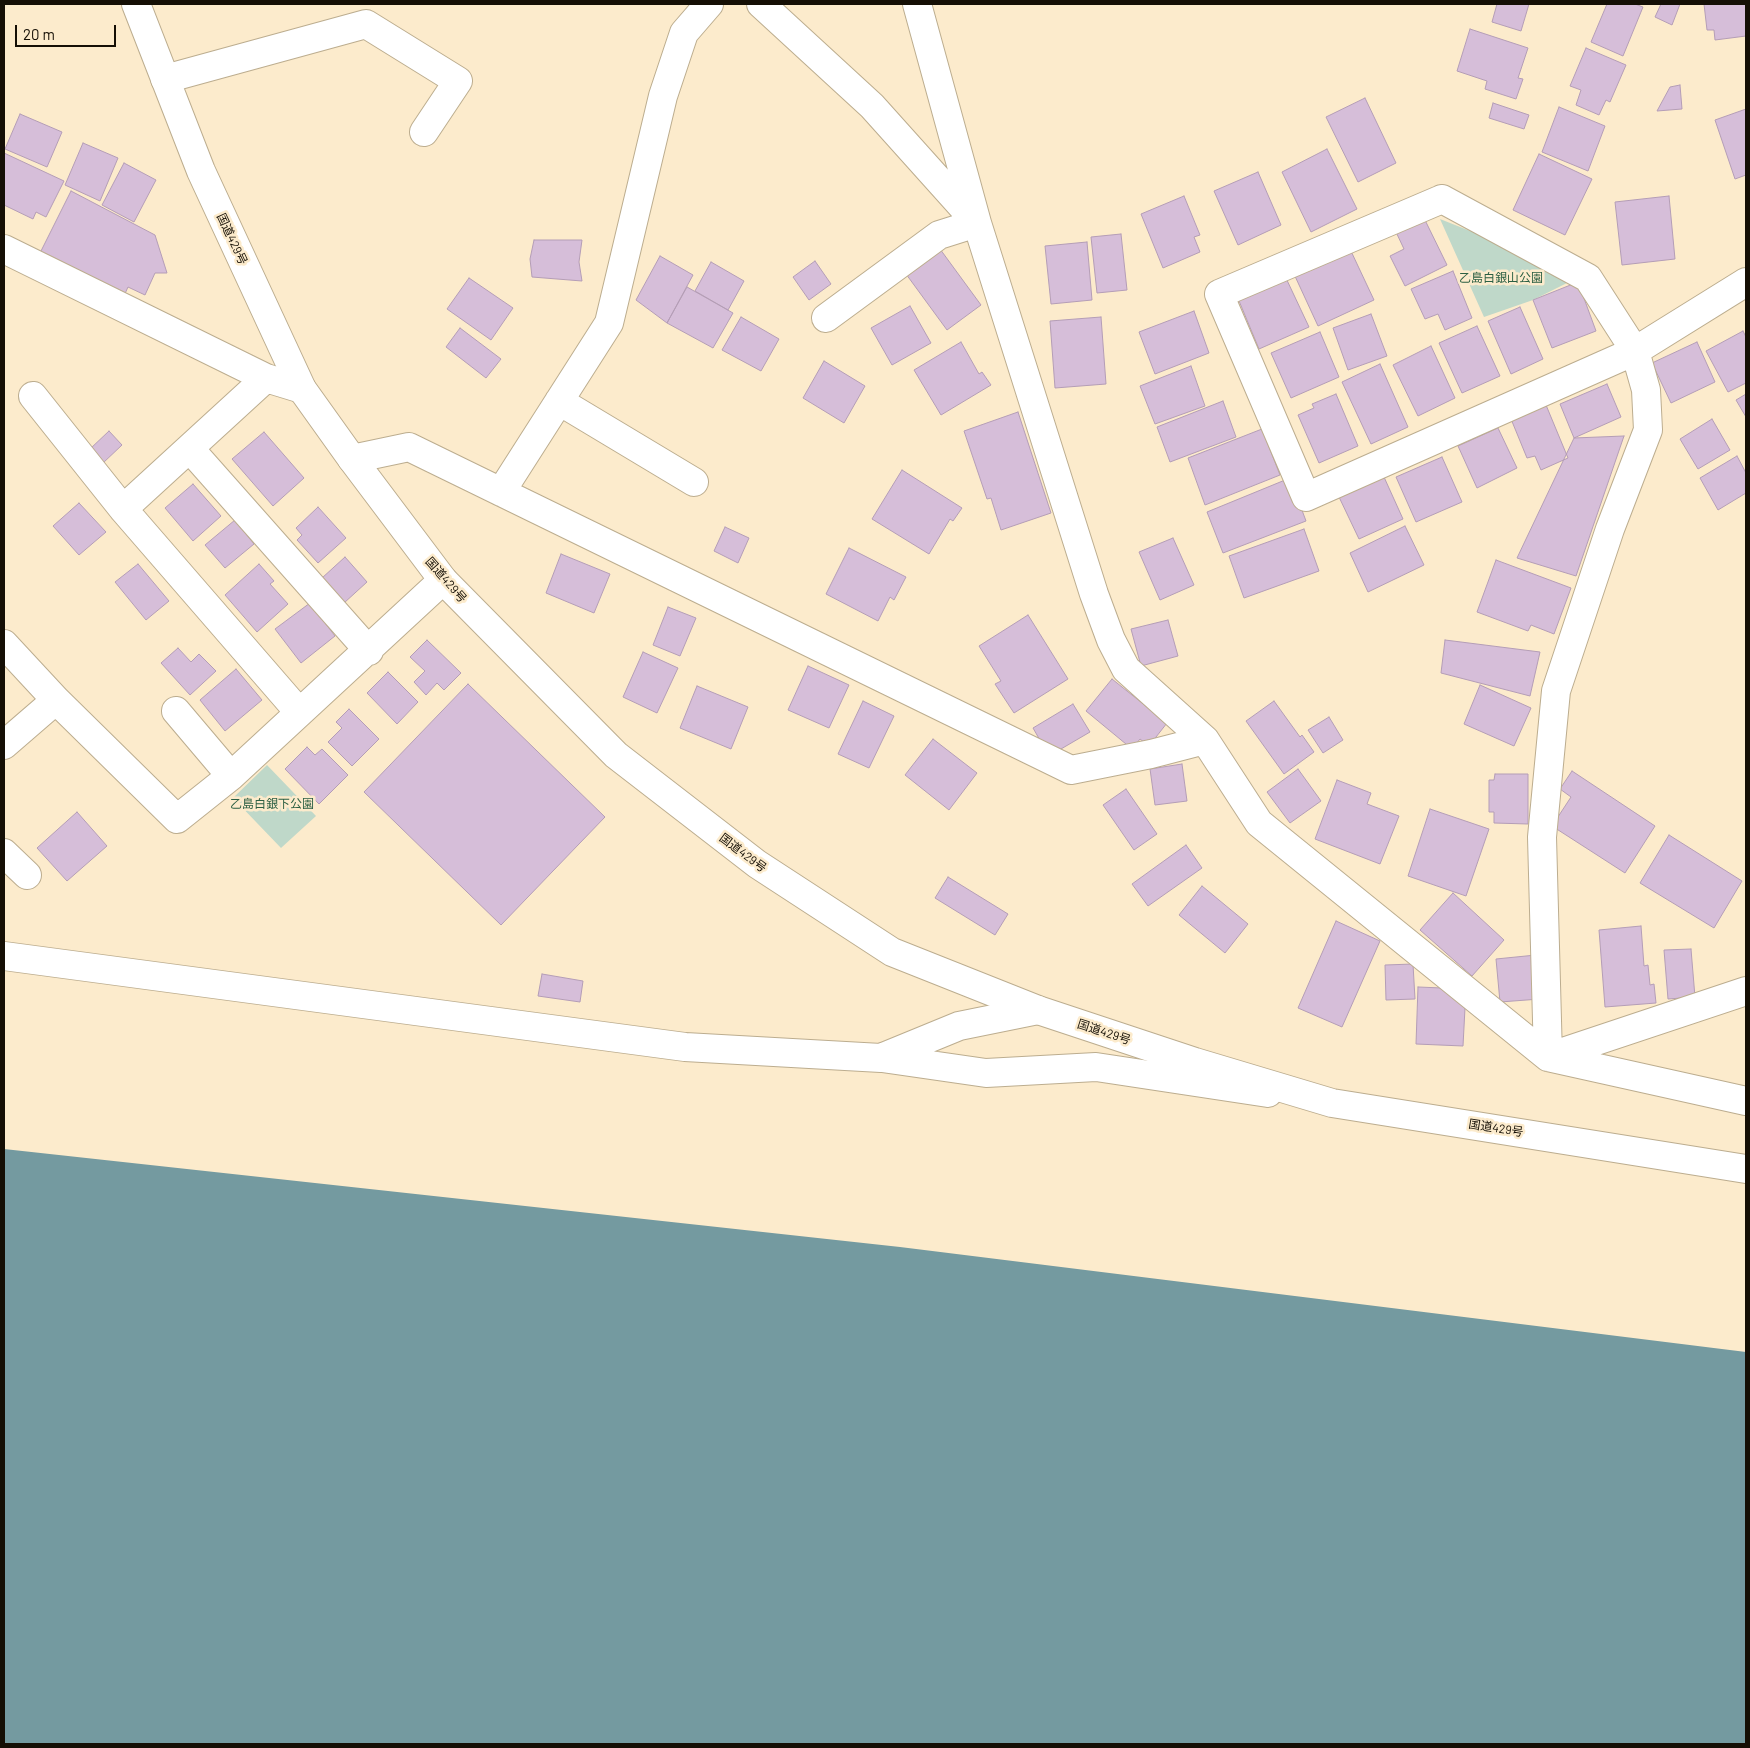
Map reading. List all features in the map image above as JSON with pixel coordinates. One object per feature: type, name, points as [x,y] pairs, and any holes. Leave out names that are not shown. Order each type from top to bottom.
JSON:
[{"type":"main road","name":"国道429号","points":[[136,4],[201,171],[302,389],[352,459],[443,580],[616,755],[757,864],[892,952],[1038,1010],[1194,1062],[1332,1103],[1746,1169]]},
{"type":"main road","points":[[501,492],[609,323],[663,96],[684,33],[709,4]]},
{"type":"main road","points":[[761,4],[872,106],[977,222]]},
{"type":"main road","points":[[917,4],[977,222],[1111,640],[1126,669],[1205,740],[1259,823],[1548,1057],[1746,1100]]},
{"type":"main road","points":[[165,79],[366,24],[458,81],[424,132]]},
{"type":"main road","points":[[1548,1057],[1542,837],[1556,692],[1610,529],[1648,430],[1646,390],[1635,351],[1588,278],[1442,199],[1220,294],[1306,497],[1635,351],[1746,282]]},
{"type":"main road","points":[[826,318],[939,235],[977,222]]},
{"type":"main road","points":[[4,249],[266,378],[302,389]]},
{"type":"main road","points":[[123,509],[266,378]]},
{"type":"main road","points":[[32,396],[123,509],[299,712]]},
{"type":"main road","points":[[559,401],[694,482]]},
{"type":"main road","points":[[352,459],[409,447],[1071,770],[1151,754],[1205,740]]},
{"type":"main road","points":[[190,449],[369,651]]},
{"type":"main road","points":[[4,644],[56,700],[177,819],[231,776],[299,712],[369,651],[443,580]]},
{"type":"main road","points":[[4,745],[56,700]]},
{"type":"main road","points":[[176,711],[231,776]]},
{"type":"main road","points":[[4,853],[27,875]]},
{"type":"main road","points":[[4,956],[685,1047],[881,1058],[986,1073],[1096,1067],[1332,1103]]},
{"type":"main road","points":[[1548,1057],[1746,991]]},
{"type":"main road","points":[[881,1058],[959,1026],[1038,1010]]},
{"type":"green space","name":"乙島白銀山公園","points":[[1440,219],[1508,246],[1567,283],[1533,300],[1484,317]]},
{"type":"green space","name":"乙島白銀下公園","points":[[267,765],[316,816],[281,848],[233,798]]},
{"type":"water","points":[[4,1149],[900,1247],[1746,1352],[1746,1744],[4,1744]]},
{"type":"building","points":[[1497,4],[1529,4],[1521,31],[1492,22]]},
{"type":"building","points":[[1607,4],[1635,4],[1643,7],[1623,56],[1591,42]]},
{"type":"building","points":[[1661,4],[1680,4],[1672,25],[1655,17]]},
{"type":"building","points":[[1704,4],[1746,4],[1746,36],[1715,40],[1714,30],[1707,30]]},
{"type":"building","points":[[1470,29],[1528,48],[1518,78],[1523,79],[1516,99],[1485,89],[1487,81],[1457,71]]},
{"type":"building","points":[[1586,48],[1626,65],[1610,102],[1606,100],[1599,115],[1576,105],[1581,90],[1570,86]]},
{"type":"building","points":[[1680,85],[1682,109],[1657,111],[1670,87]]},
{"type":"building","points":[[1365,98],[1396,163],[1358,182],[1326,117]]},
{"type":"building","points":[[1493,103],[1529,115],[1524,129],[1489,118]]},
{"type":"building","points":[[1559,107],[1605,126],[1588,171],[1542,152]]},
{"type":"building","points":[[1746,109],[1746,175],[1735,179],[1715,120]]},
{"type":"building","points":[[20,114],[62,132],[47,167],[5,149]]},
{"type":"building","points":[[83,143],[118,158],[100,201],[65,185]]},
{"type":"building","points":[[1327,149],[1357,209],[1311,232],[1282,172]]},
{"type":"building","points":[[4,153],[64,181],[46,217],[36,212],[33,219],[4,205]]},
{"type":"building","points":[[1539,154],[1592,179],[1565,235],[1513,210]]},
{"type":"building","points":[[124,163],[156,180],[134,222],[102,205]]},
{"type":"building","points":[[1258,172],[1281,225],[1238,245],[1214,191]]},
{"type":"building","points":[[71,191],[155,235],[167,273],[155,273],[145,295],[128,287],[123,298],[39,255]]},
{"type":"building","points":[[1184,196],[1200,235],[1194,237],[1200,252],[1163,268],[1141,214]]},
{"type":"building","points":[[1669,196],[1675,259],[1622,265],[1615,202]]},
{"type":"building","points":[[1424,218],[1447,265],[1405,286],[1390,256],[1404,249],[1396,232]]},
{"type":"building","points":[[1121,234],[1127,290],[1097,293],[1091,237]]},
{"type":"building","points":[[534,240],[582,240],[579,262],[582,281],[532,277],[530,259]]},
{"type":"building","points":[[1087,242],[1092,300],[1051,304],[1045,246]]},
{"type":"building","points":[[940,249],[981,305],[947,330],[906,274]]},
{"type":"building","points":[[1350,249],[1374,300],[1318,326],[1294,274]]},
{"type":"building","points":[[660,256],[693,275],[667,323],[636,300]]},
{"type":"building","points":[[815,261],[831,284],[809,300],[793,277]]},
{"type":"building","points":[[711,262],[744,281],[728,310],[695,291]]},
{"type":"building","points":[[1453,271],[1472,318],[1445,330],[1438,314],[1425,319],[1411,289]]},
{"type":"building","points":[[1285,276],[1309,327],[1259,349],[1237,296]]},
{"type":"building","points":[[469,278],[513,308],[491,340],[447,309]]},
{"type":"building","points":[[1578,282],[1596,331],[1552,348],[1533,300]]},
{"type":"building","points":[[687,287],[733,313],[713,348],[667,323]]},
{"type":"building","points":[[910,306],[931,343],[892,365],[871,328]]},
{"type":"building","points":[[1520,307],[1543,359],[1511,374],[1488,321]]},
{"type":"building","points":[[1194,311],[1209,353],[1155,374],[1139,332]]},
{"type":"building","points":[[1371,314],[1387,356],[1348,370],[1333,328]]},
{"type":"building","points":[[741,317],[779,339],[761,371],[722,350]]},
{"type":"building","points":[[1101,317],[1106,384],[1055,388],[1050,321]]},
{"type":"building","points":[[1477,326],[1500,376],[1462,393],[1439,343]]},
{"type":"building","points":[[460,328],[501,359],[486,378],[446,347]]},
{"type":"building","points":[[1743,331],[1746,337],[1746,383],[1728,392],[1706,351]]},
{"type":"building","points":[[1320,332],[1339,377],[1291,398],[1271,353]]},
{"type":"building","points":[[961,342],[979,374],[982,372],[991,385],[941,415],[914,370]]},
{"type":"building","points":[[1697,342],[1715,382],[1671,403],[1652,363]]},
{"type":"building","points":[[1431,346],[1455,398],[1418,416],[1393,365]]},
{"type":"building","points":[[824,361],[865,386],[844,423],[803,398]]},
{"type":"building","points":[[1380,364],[1408,427],[1371,444],[1342,382]]},
{"type":"building","points":[[1191,366],[1205,406],[1155,424],[1140,386]]},
{"type":"building","points":[[1607,384],[1621,417],[1574,438],[1560,404]]},
{"type":"building","points":[[1336,394],[1358,446],[1319,463],[1298,415],[1314,408],[1312,404]]},
{"type":"building","points":[[1746,394],[1746,417],[1736,400]]},
{"type":"building","points":[[1223,401],[1236,437],[1170,462],[1157,427]]},
{"type":"building","points":[[1546,405],[1568,458],[1541,470],[1535,456],[1527,458],[1511,419]]},
{"type":"building","points":[[1018,412],[1051,513],[1001,530],[991,498],[987,499],[964,431]]},
{"type":"building","points":[[1712,419],[1730,450],[1698,469],[1680,439]]},
{"type":"building","points":[[1498,428],[1517,468],[1477,488],[1458,446]]},
{"type":"building","points":[[1262,429],[1280,475],[1205,505],[1188,458]]},
{"type":"building","points":[[109,431],[122,445],[103,463],[90,449]]},
{"type":"building","points":[[264,432],[304,478],[273,506],[232,459]]},
{"type":"building","points":[[1624,436],[1576,576],[1517,558],[1574,438]]},
{"type":"building","points":[[1737,456],[1746,473],[1746,493],[1718,510],[1700,478]]},
{"type":"building","points":[[1442,457],[1462,502],[1416,522],[1396,477]]},
{"type":"building","points":[[902,470],[962,508],[953,521],[950,519],[929,554],[872,519]]},
{"type":"building","points":[[1384,477],[1403,519],[1359,539],[1339,497]]},
{"type":"building","points":[[1290,478],[1306,521],[1223,553],[1207,512]]},
{"type":"building","points":[[193,484],[221,516],[193,541],[165,508]]},
{"type":"building","points":[[79,503],[106,532],[79,555],[53,526]]},
{"type":"building","points":[[318,507],[346,538],[318,563],[297,540],[302,535],[296,528]]},
{"type":"building","points":[[235,520],[254,544],[225,568],[205,545]]},
{"type":"building","points":[[1405,526],[1424,565],[1368,592],[1350,553]]},
{"type":"building","points":[[725,527],[749,538],[738,563],[714,551]]},
{"type":"building","points":[[1304,529],[1319,571],[1244,598],[1229,556]]},
{"type":"building","points":[[1173,538],[1194,585],[1160,600],[1139,552]]},
{"type":"building","points":[[849,548],[906,577],[894,600],[890,597],[878,621],[826,594]]},
{"type":"building","points":[[561,554],[610,574],[594,613],[546,593]]},
{"type":"building","points":[[345,557],[367,582],[344,603],[322,578]]},
{"type":"building","points":[[1496,560],[1571,588],[1554,634],[1531,625],[1528,631],[1477,612]]},
{"type":"building","points":[[138,564],[169,601],[146,620],[115,582]]},
{"type":"building","points":[[259,564],[274,581],[270,584],[288,604],[257,632],[225,595]]},
{"type":"building","points":[[310,603],[335,636],[301,663],[275,629]]},
{"type":"building","points":[[668,607],[696,618],[680,656],[653,645]]},
{"type":"building","points":[[1028,615],[1068,679],[1014,713],[995,684],[1001,681],[979,646]]},
{"type":"building","points":[[1168,620],[1178,656],[1141,666],[1131,629]]},
{"type":"building","points":[[427,640],[461,673],[444,690],[437,683],[426,695],[414,682],[425,671],[410,657]]},
{"type":"building","points":[[1445,640],[1540,652],[1530,696],[1441,673]]},
{"type":"building","points":[[178,648],[191,662],[199,654],[216,671],[190,695],[161,663]]},
{"type":"building","points":[[643,652],[678,668],[657,713],[623,697]]},
{"type":"building","points":[[808,666],[849,685],[829,728],[788,710]]},
{"type":"building","points":[[236,669],[262,700],[225,731],[200,700]]},
{"type":"building","points":[[388,672],[418,702],[397,724],[367,693]]},
{"type":"building","points":[[1112,679],[1167,723],[1149,746],[1140,739],[1132,749],[1086,711]]},
{"type":"building","points":[[468,684],[605,817],[501,925],[364,792]]},
{"type":"building","points":[[1480,685],[1531,708],[1514,746],[1464,724]]},
{"type":"building","points":[[697,686],[748,707],[731,749],[680,728]]},
{"type":"building","points":[[863,701],[894,716],[869,768],[838,754]]},
{"type":"building","points":[[1274,701],[1300,737],[1302,735],[1314,752],[1284,774],[1246,721]]},
{"type":"building","points":[[1073,704],[1090,732],[1049,756],[1033,728]]},
{"type":"building","points":[[349,709],[379,739],[352,766],[328,742],[342,728],[336,722]]},
{"type":"building","points":[[1329,717],[1343,740],[1323,753],[1308,730]]},
{"type":"building","points":[[933,739],[977,773],[949,810],[905,775]]},
{"type":"building","points":[[307,747],[315,755],[322,749],[348,775],[319,804],[285,769]]},
{"type":"building","points":[[1182,764],[1187,801],[1155,805],[1150,769]]},
{"type":"building","points":[[1298,769],[1321,801],[1290,823],[1267,792]]},
{"type":"building","points":[[1572,771],[1655,826],[1625,873],[1552,826],[1571,797],[1560,789]]},
{"type":"building","points":[[1495,774],[1528,774],[1528,824],[1494,823],[1494,812],[1489,812],[1489,780],[1494,780]]},
{"type":"building","points":[[1337,780],[1371,793],[1367,804],[1399,816],[1380,864],[1315,839]]},
{"type":"building","points":[[1126,789],[1157,834],[1134,850],[1103,805]]},
{"type":"building","points":[[1430,809],[1489,829],[1466,896],[1408,876]]},
{"type":"building","points":[[77,812],[107,846],[67,881],[37,848]]},
{"type":"building","points":[[1669,835],[1742,881],[1714,928],[1640,883]]},
{"type":"building","points":[[1186,845],[1202,868],[1148,906],[1132,884]]},
{"type":"building","points":[[948,877],[1008,914],[995,935],[935,898]]},
{"type":"building","points":[[1202,886],[1248,924],[1225,953],[1179,915]]},
{"type":"building","points":[[1453,893],[1504,940],[1472,976],[1420,930]]},
{"type":"building","points":[[1336,921],[1380,941],[1342,1027],[1298,1008]]},
{"type":"building","points":[[1641,926],[1644,966],[1648,965],[1650,985],[1654,984],[1656,1003],[1605,1007],[1599,930]]},
{"type":"building","points":[[1691,949],[1695,997],[1668,999],[1664,950]]},
{"type":"building","points":[[1536,955],[1540,999],[1500,1002],[1496,959]]},
{"type":"building","points":[[1413,964],[1415,999],[1386,1000],[1385,965]]},
{"type":"building","points":[[542,974],[583,981],[580,1002],[538,996]]},
{"type":"building","points":[[1418,987],[1466,989],[1463,1046],[1416,1044]]}]
